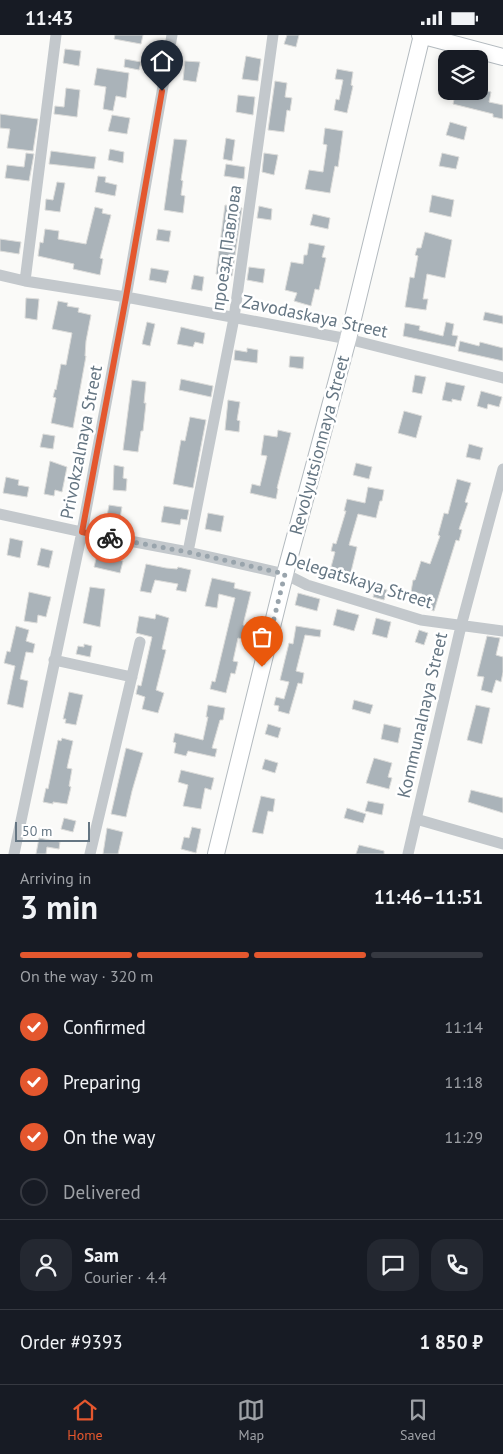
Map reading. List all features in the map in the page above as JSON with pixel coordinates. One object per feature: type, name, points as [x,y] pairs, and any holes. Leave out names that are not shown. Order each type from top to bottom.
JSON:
[{"type":"street","points":[[25,281],[56,35]]},
{"type":"street","name":"Privokzalnaya Street","points":[[14,854],[82,532],[172,35]]},
{"type":"street","name":"проезд Павлова","points":[[188,552],[234,318],[273,35]]},
{"type":"street","points":[[421,35],[503,57]]},
{"type":"street","name":"Revolyutsionnaya Street","points":[[216,854],[285,574],[348,339],[421,35]]},
{"type":"street","name":"Zavodaskaya Street","points":[[0,275],[348,339],[503,378]]},
{"type":"street","name":"Kommunalnaya Street","points":[[408,854],[461,626],[503,469]]},
{"type":"street","name":"Delegatskaya Street","points":[[0,514],[188,552],[285,574],[307,585],[421,620],[503,631]]},
{"type":"street","points":[[90,854],[140,642]]},
{"type":"street","points":[[54,660],[132,677]]},
{"type":"street","points":[[416,819],[503,844]]},
{"type":"building","points":[[115,35],[143,35],[141,44],[114,39]]},
{"type":"building","points":[[287,35],[299,35],[296,47],[284,44]]},
{"type":"building","points":[[65,49],[81,51],[79,66],[63,63]]},
{"type":"building","points":[[246,56],[261,59],[258,81],[242,79]]},
{"type":"building","points":[[125,59],[141,62],[139,70],[124,67]]},
{"type":"building","points":[[185,61],[200,62],[196,82],[183,80]]},
{"type":"building","points":[[97,68],[129,73],[126,98],[116,96],[113,111],[103,109],[106,87],[94,85]]},
{"type":"building","points":[[337,69],[353,72],[351,85],[353,86],[347,113],[334,110],[336,99],[339,100],[343,80],[335,79]]},
{"type":"building","points":[[275,81],[287,83],[285,97],[292,98],[290,111],[287,110],[284,132],[268,130]]},
{"type":"building","points":[[66,88],[80,90],[77,117],[54,114],[55,106],[64,107]]},
{"type":"building","points":[[488,91],[491,92],[489,102],[503,105],[503,119],[493,117],[493,114],[453,104],[454,100],[488,100]]},
{"type":"building","points":[[238,95],[255,97],[253,115],[236,112]]},
{"type":"building","points":[[0,114],[38,119],[33,151],[7,148],[10,129],[0,128]]},
{"type":"building","points":[[112,115],[130,118],[127,134],[108,131]]},
{"type":"building","points":[[450,122],[467,127],[464,140],[446,135]]},
{"type":"building","points":[[325,128],[343,131],[338,167],[335,166],[330,193],[305,189],[309,170],[323,172],[327,145],[323,144]]},
{"type":"building","points":[[226,138],[235,140],[232,161],[223,159]]},
{"type":"building","points":[[174,139],[187,140],[181,180],[183,181],[181,195],[185,196],[183,213],[164,210]]},
{"type":"building","points":[[110,149],[124,152],[123,163],[108,160]]},
{"type":"building","points":[[51,151],[96,157],[94,169],[49,164]]},
{"type":"building","points":[[26,153],[34,154],[29,181],[5,178],[7,165],[24,167]]},
{"type":"building","points":[[264,153],[278,155],[274,175],[262,172]]},
{"type":"building","points":[[442,153],[459,157],[456,169],[439,166]]},
{"type":"building","points":[[226,164],[245,167],[244,179],[224,176]]},
{"type":"building","points":[[98,176],[106,177],[105,182],[117,185],[115,196],[95,192]]},
{"type":"building","points":[[57,182],[65,183],[60,212],[45,210],[46,199],[53,200]]},
{"type":"building","points":[[432,195],[454,200],[451,217],[429,212]]},
{"type":"building","points":[[225,205],[242,208],[232,276],[216,274]]},
{"type":"building","points":[[259,206],[272,209],[271,220],[257,218]]},
{"type":"building","points":[[95,207],[103,209],[102,213],[111,215],[100,258],[103,259],[100,275],[73,269],[74,264],[38,256],[40,242],[43,243],[45,229],[59,231],[58,239],[86,244]]},
{"type":"building","points":[[313,214],[330,218],[328,229],[310,225]]},
{"type":"building","points":[[158,229],[171,231],[169,242],[156,240]]},
{"type":"building","points":[[425,232],[452,240],[445,278],[427,274],[423,299],[428,299],[426,310],[405,307],[410,277],[414,278],[418,256],[415,255],[417,248],[421,248]]},
{"type":"building","points":[[0,239],[21,242],[19,254],[0,251]]},
{"type":"building","points":[[309,243],[325,246],[322,257],[326,258],[319,290],[315,289],[311,306],[294,301],[297,293],[285,290],[291,262],[303,264],[304,255],[307,255]]},
{"type":"building","points":[[249,267],[265,269],[263,283],[247,280]]},
{"type":"building","points":[[151,268],[169,271],[166,283],[149,280]]},
{"type":"building","points":[[194,275],[204,277],[202,291],[191,289]]},
{"type":"building","points":[[26,298],[39,299],[37,320],[25,318]]},
{"type":"building","points":[[58,301],[68,303],[67,306],[79,308],[78,312],[91,315],[86,341],[86,356],[73,428],[51,423],[56,398],[53,397],[61,364],[66,365],[72,333],[52,329]]},
{"type":"building","points":[[485,312],[503,316],[503,324],[483,320]]},
{"type":"building","points":[[147,322],[155,324],[150,346],[142,344]]},
{"type":"building","points":[[446,322],[454,324],[452,335],[458,336],[455,347],[403,336],[405,323],[420,326],[419,330],[443,336]]},
{"type":"building","points":[[181,327],[205,333],[203,344],[195,342],[193,347],[177,344]]},
{"type":"building","points":[[460,341],[479,346],[480,342],[503,348],[503,361],[458,351]]},
{"type":"building","points":[[247,348],[258,350],[257,363],[234,360],[235,350],[247,352]]},
{"type":"building","points":[[290,356],[304,357],[303,369],[289,367]]},
{"type":"building","points":[[415,375],[426,377],[422,394],[412,392]]},
{"type":"building","points":[[181,379],[213,386],[211,397],[179,390]]},
{"type":"building","points":[[132,380],[146,382],[143,431],[141,431],[138,452],[123,450]]},
{"type":"building","points":[[446,382],[465,386],[461,401],[452,399],[452,402],[442,400]]},
{"type":"building","points":[[481,391],[502,397],[499,407],[488,404],[487,409],[477,406]]},
{"type":"building","points":[[228,400],[240,402],[237,420],[240,421],[239,432],[225,430]]},
{"type":"building","points":[[404,411],[422,416],[416,438],[398,433]]},
{"type":"building","points":[[190,417],[206,420],[193,488],[173,484],[181,440],[185,441]]},
{"type":"building","points":[[278,430],[291,433],[276,499],[250,493],[252,484],[260,486],[267,456],[261,455],[264,435],[277,437]]},
{"type":"building","points":[[43,434],[55,436],[53,449],[40,447]]},
{"type":"building","points":[[469,444],[483,448],[480,460],[466,457]]},
{"type":"building","points":[[50,461],[67,467],[62,492],[55,490],[54,496],[44,494]]},
{"type":"building","points":[[356,463],[372,467],[369,479],[353,475]]},
{"type":"building","points":[[114,465],[124,467],[123,478],[127,479],[126,491],[113,490]]},
{"type":"building","points":[[6,477],[19,480],[18,485],[29,487],[27,497],[3,493]]},
{"type":"building","points":[[457,479],[471,483],[465,502],[468,503],[459,529],[462,530],[459,541],[456,540],[434,611],[418,606],[422,594],[411,592],[413,580],[415,580],[421,561],[430,564],[440,536],[438,535],[444,513],[448,514]]},
{"type":"building","points":[[368,487],[384,490],[382,501],[380,501],[376,518],[358,514],[349,545],[357,547],[350,576],[330,571],[335,552],[331,551],[333,543],[336,544],[346,511],[344,511],[347,499],[365,503]]},
{"type":"building","points":[[109,505],[122,507],[120,518],[107,516]]},
{"type":"building","points":[[164,506],[189,510],[187,520],[181,519],[180,525],[161,522]]},
{"type":"building","points":[[208,513],[224,516],[221,532],[205,529]]},
{"type":"building","points":[[10,538],[23,541],[20,558],[7,555]]},
{"type":"building","points":[[41,548],[53,551],[49,568],[37,565]]},
{"type":"building","points":[[97,555],[123,561],[120,573],[94,567]]},
{"type":"building","points":[[146,564],[191,570],[186,592],[176,590],[178,584],[155,580],[151,593],[140,591]]},
{"type":"building","points":[[212,578],[235,583],[234,588],[251,592],[243,625],[246,626],[242,639],[238,638],[233,661],[238,662],[235,674],[231,673],[226,693],[210,689],[212,681],[215,682],[235,598],[219,594],[217,608],[205,606]]},
{"type":"building","points":[[376,586],[387,590],[384,600],[373,597]]},
{"type":"building","points":[[90,587],[105,589],[100,627],[83,623]]},
{"type":"building","points":[[29,592],[51,597],[46,617],[38,615],[37,623],[24,621]]},
{"type":"building","points":[[298,593],[320,599],[317,611],[295,605]]},
{"type":"building","points":[[337,609],[359,615],[354,631],[333,625]]},
{"type":"building","points":[[156,614],[169,618],[162,649],[166,650],[156,690],[164,693],[158,713],[142,709],[145,697],[136,694],[138,685],[141,686],[152,637],[136,633],[139,616],[155,619]]},
{"type":"building","points":[[376,618],[391,622],[387,638],[372,634]]},
{"type":"building","points":[[16,626],[29,630],[26,641],[35,644],[33,653],[26,652],[20,679],[28,681],[23,708],[7,704],[15,666],[4,663],[7,651],[10,652]]},
{"type":"building","points":[[296,626],[321,630],[320,637],[305,635],[296,671],[304,673],[302,684],[298,683],[289,714],[278,711],[279,706],[274,705],[276,697],[284,699],[289,682],[280,680],[289,643],[293,644]]},
{"type":"building","points":[[419,630],[428,633],[424,645],[415,642]]},
{"type":"building","points":[[487,636],[500,638],[496,655],[503,657],[501,682],[496,680],[492,693],[481,690],[484,677],[477,676]]},
{"type":"building","points":[[84,644],[92,646],[90,657],[76,654],[78,646],[84,647]]},
{"type":"building","points":[[69,692],[83,695],[76,725],[65,723],[66,719],[63,719]]},
{"type":"building","points":[[354,700],[373,705],[370,714],[352,709]]},
{"type":"building","points":[[208,705],[225,708],[223,720],[220,720],[212,748],[217,749],[215,757],[188,751],[186,756],[174,753],[176,743],[173,742],[175,733],[203,740],[208,717],[206,717]]},
{"type":"building","points":[[476,705],[490,708],[482,744],[467,740]]},
{"type":"building","points":[[268,724],[281,728],[278,738],[265,734]]},
{"type":"building","points":[[384,724],[401,728],[398,743],[381,739]]},
{"type":"building","points":[[62,738],[73,741],[67,768],[72,769],[69,786],[71,787],[67,804],[43,802],[46,788],[48,789],[58,740],[61,741]]},
{"type":"building","points":[[126,748],[143,753],[126,817],[111,814]]},
{"type":"building","points":[[374,758],[392,763],[388,777],[392,778],[389,789],[366,783]]},
{"type":"building","points":[[265,759],[278,763],[275,773],[262,769]]},
{"type":"building","points":[[181,770],[214,778],[211,790],[205,788],[201,809],[183,806],[188,785],[178,782]]},
{"type":"building","points":[[471,790],[503,798],[503,813],[468,802]]},
{"type":"building","points":[[261,796],[275,799],[273,812],[268,811],[263,834],[252,832]]},
{"type":"building","points":[[368,801],[384,804],[382,815],[365,811]]},
{"type":"building","points":[[347,808],[366,814],[363,823],[344,818]]},
{"type":"building","points":[[64,818],[76,821],[73,832],[61,829]]},
{"type":"building","points":[[192,827],[201,829],[196,853],[181,849],[184,837],[189,838]]},
{"type":"building","points":[[107,828],[123,832],[118,854],[103,854]]},
{"type":"building","points":[[39,838],[60,842],[59,849],[47,847],[46,854],[36,854]]},
{"type":"building","points":[[359,845],[384,851],[384,854],[356,854]]},
{"type":"way so far","points":[[110,538],[188,552],[285,574],[262,667]]},
{"type":"route","points":[[110,538],[82,532],[162,91]]}]
